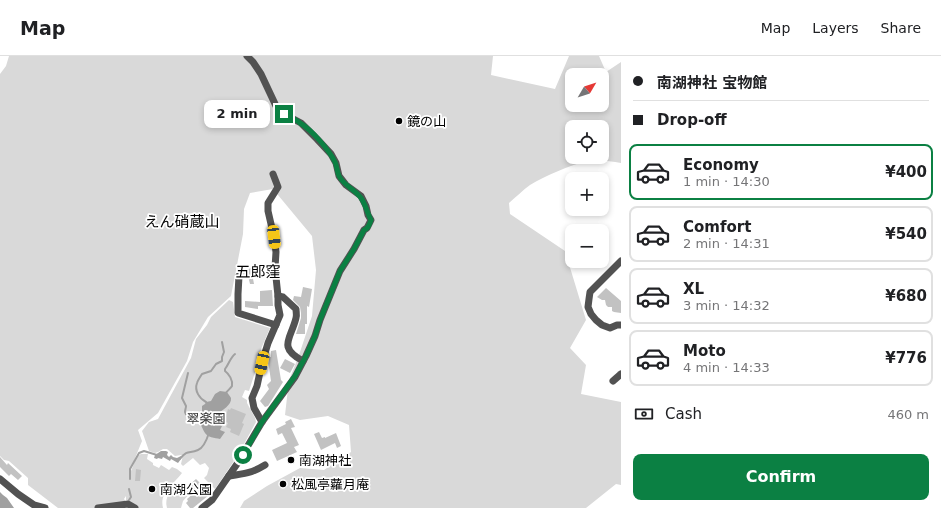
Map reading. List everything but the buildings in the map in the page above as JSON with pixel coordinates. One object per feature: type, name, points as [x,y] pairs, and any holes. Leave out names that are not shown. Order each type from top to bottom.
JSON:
[{"type":"street","points":[[202,508],[212,500],[229,476],[262,422],[295,376],[315,336],[340,271],[371,220],[368,216],[366,206],[360,196],[346,185],[339,176],[336,164],[330,154],[304,125],[284,114],[276,106],[261,74],[247,56]]},
{"type":"street","points":[[262,422],[254,408],[252,398],[258,386],[262,363],[268,343],[280,315],[275,268],[276,252],[268,211],[268,203],[278,187],[273,174]]},
{"type":"street","points":[[621,261],[590,292],[588,307],[591,314],[602,325],[610,328],[617,324],[621,325]]},
{"type":"street","points":[[239,276],[238,313],[276,325]]},
{"type":"street","points":[[278,296],[283,297],[296,309],[297,317],[287,344],[294,357],[303,361]]},
{"type":"street","points":[[612,381],[621,374]]},
{"type":"street","points":[[229,476],[246,474],[265,465]]},
{"type":"street","points":[[0,479],[18,494],[34,504],[45,508]]},
{"type":"street","points":[[98,508],[128,504],[135,508]]},
{"type":"green space","points":[[9,56],[493,56],[491,75],[555,89],[569,56],[599,56],[604,68],[565,68],[565,112],[609,112],[609,70],[621,62],[621,163],[609,161],[609,120],[565,120],[565,164],[576,164],[530,185],[509,203],[510,214],[565,251],[565,268],[570,268],[586,320],[570,348],[586,365],[581,394],[621,402],[621,485],[616,484],[586,508],[240,508],[244,501],[267,486],[300,468],[324,470],[351,452],[349,425],[328,416],[300,420],[285,415],[289,380],[312,316],[316,270],[312,236],[273,189],[250,193],[244,209],[243,234],[231,296],[208,317],[193,342],[187,361],[158,413],[138,430],[142,441],[131,471],[137,456],[141,454],[148,454],[147,459],[153,463],[153,465],[159,468],[161,465],[169,470],[172,467],[182,473],[165,493],[162,502],[163,508],[139,508],[126,500],[126,496],[124,499],[130,508],[58,508],[28,485],[28,478],[9,461],[4,460],[0,456],[0,74],[6,66]]},
{"type":"green space","name":"翠楽園","points":[[229,300],[233,302],[235,317],[270,328],[261,349],[249,391],[245,390],[242,397],[247,400],[256,422],[238,455],[215,489],[204,478],[207,475],[209,468],[205,463],[200,465],[193,458],[183,466],[181,464],[183,455],[175,456],[167,449],[163,449],[155,453],[149,451],[142,431],[149,422],[158,419],[191,358],[196,339],[207,325],[211,317]]},
{"type":"green space","points":[[179,483],[186,486],[185,488],[190,493],[183,501],[181,508],[167,508],[167,497],[173,488]]},
{"type":"shaded area","points":[[220,391],[227,392],[231,398],[231,401],[218,414],[218,418],[221,421],[220,425],[222,426],[220,430],[225,432],[220,439],[207,435],[200,424],[195,420],[201,416],[202,406],[206,402],[211,401],[215,394]]},
{"type":"shaded area","points":[[161,451],[168,452],[167,455],[169,457],[171,455],[177,458],[181,456],[181,459],[178,463],[163,457],[162,459],[154,458],[155,455]]},
{"type":"shaded area","points":[[0,492],[7,498],[14,508],[0,508]]},
{"type":"waterway","points":[[206,402],[198,394],[196,386],[202,374],[211,371],[216,364],[222,361],[224,352],[222,342]]},
{"type":"waterway","points":[[225,394],[232,386],[230,377],[225,369],[235,354]]},
{"type":"waterway","points":[[188,373],[182,398],[186,406],[186,414],[189,418],[196,420]]},
{"type":"waterway","points":[[180,459],[187,453],[200,449],[205,443],[209,433]]},
{"type":"waterway","points":[[130,479],[130,469],[139,453],[144,451],[157,455]]},
{"type":"waterway","points":[[129,489],[131,497],[129,500]]},
{"type":"place","name":"鏡の山","points":[[399,121]]},
{"type":"place","name":"南湖神社","points":[[291,460]]},
{"type":"place","name":"松風亭蘿月庵","points":[[283,484]]},
{"type":"place","name":"南湖公園","points":[[152,489]]},
{"type":"district","name":"えん硝蔵山","points":[[182,222]]},
{"type":"district","name":"五郎窪","points":[[258,272]]},
{"type":"route","points":[[243,455],[262,422],[280,399],[306,356],[340,271],[371,220],[368,216],[366,206],[360,196],[346,185],[339,176],[336,164],[330,154],[307,128],[284,114]]}]
